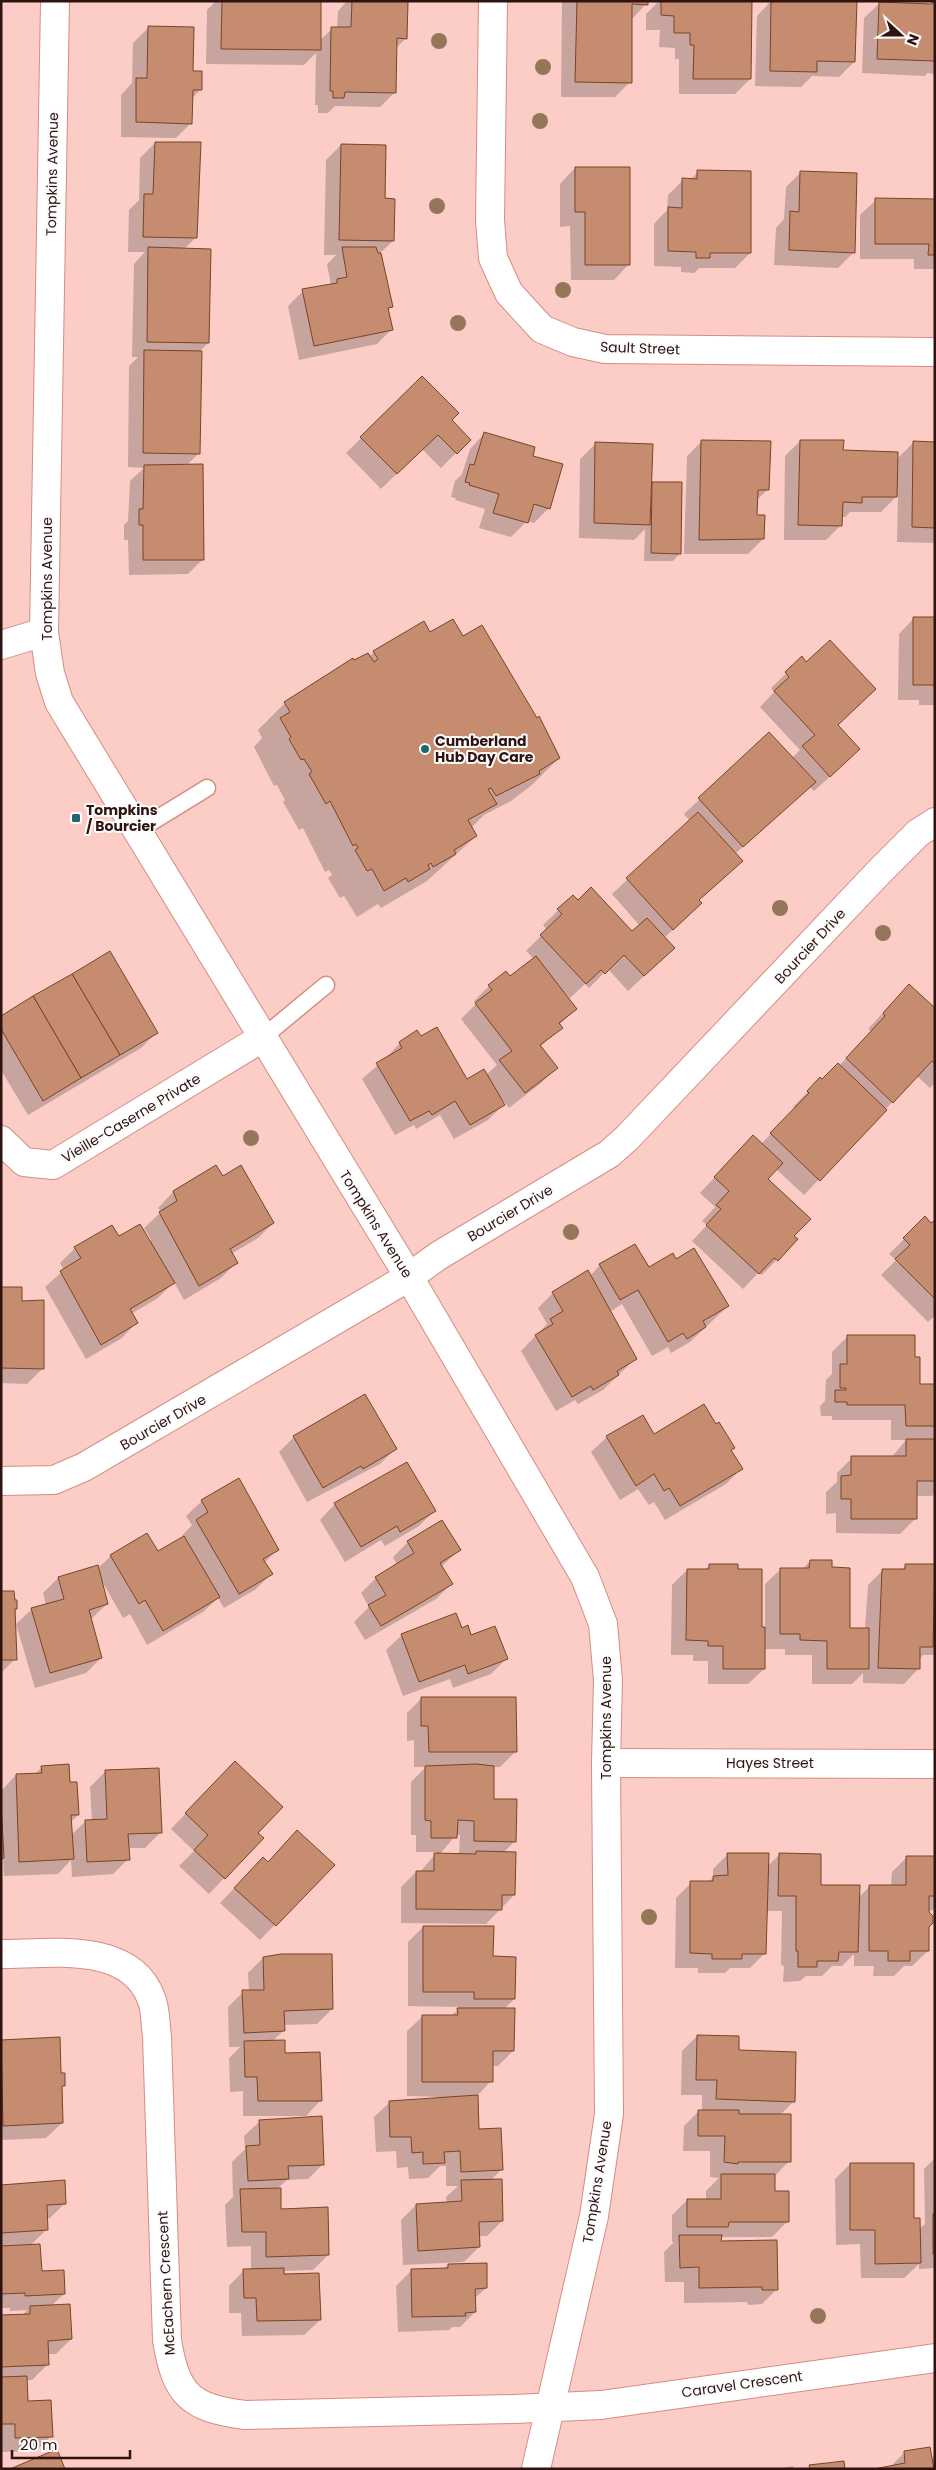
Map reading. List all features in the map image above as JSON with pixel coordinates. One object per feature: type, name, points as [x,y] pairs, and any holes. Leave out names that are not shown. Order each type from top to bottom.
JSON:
[{"type":"street","name":"Tompkins Avenue","points":[[54,1],[44,632],[50,673],[59,702],[409,1277],[585,1577],[603,1624],[608,1680],[606,1763],[609,2114],[594,2216],[536,2469]]},
{"type":"street","name":"Sault Street","points":[[492,1],[490,220],[493,258],[508,293],[542,329],[574,342],[605,349],[935,352]]},
{"type":"street","points":[[1,645],[44,632]]},
{"type":"street","name":"Bourcier Drive","points":[[1,1481],[54,1480],[84,1466],[409,1277],[438,1256],[609,1154],[627,1138],[892,859],[918,833],[935,822]]},
{"type":"street","name":"Vieille-Caserne Private","points":[[1,1140],[24,1162],[54,1165],[262,1038]]},
{"type":"street","name":"Hayes Street","points":[[606,1763],[935,1764]]},
{"type":"street","name":"McEachern Crescent","points":[[1,1954],[95,1954],[125,1965],[141,1979],[152,1999],[157,2036],[167,2340],[172,2370],[187,2396],[215,2411],[245,2415],[549,2408]]},
{"type":"street","name":"Caravel Crescent","points":[[549,2408],[601,2405],[935,2358]]},
{"type":"lane","points":[[137,832],[207,788]]},
{"type":"lane","points":[[262,1038],[326,985]]},
{"type":"building","points":[[222,1],[321,1],[321,50],[221,49]]},
{"type":"building","points":[[352,1],[408,1],[407,39],[397,38],[396,93],[345,92],[344,98],[333,98],[333,91],[330,91],[331,27],[351,27]]},
{"type":"building","points":[[577,1],[648,1],[648,5],[632,4],[632,83],[575,82]]},
{"type":"building","points":[[661,1],[752,1],[751,79],[693,79],[694,45],[690,45],[690,33],[674,33],[674,16],[661,15]]},
{"type":"building","points":[[771,1],[857,1],[855,62],[817,61],[817,72],[770,71]]},
{"type":"building","points":[[932,1],[935,2],[935,61],[877,59],[879,2],[932,4]]},
{"type":"building","points":[[148,26],[194,27],[193,71],[202,71],[202,90],[193,90],[192,124],[136,122],[136,78],[147,78]]},
{"type":"building","points":[[155,142],[201,142],[197,238],[143,237],[144,194],[153,194]]},
{"type":"building","points":[[341,144],[386,145],[385,198],[395,199],[394,241],[339,240]]},
{"type":"building","points":[[575,167],[630,167],[630,265],[585,265],[585,212],[575,212]]},
{"type":"building","points":[[697,170],[751,171],[751,253],[710,253],[710,258],[696,258],[696,252],[668,251],[668,207],[682,208],[682,178],[697,179]]},
{"type":"building","points":[[800,171],[857,173],[855,253],[789,250],[790,211],[799,212]]},
{"type":"building","points":[[875,198],[935,199],[935,255],[928,255],[929,244],[875,244]]},
{"type":"building","points":[[148,247],[211,249],[209,343],[147,342]]},
{"type":"building","points":[[342,247],[376,247],[378,253],[381,253],[393,307],[388,308],[393,330],[314,346],[302,289],[337,283],[337,279],[347,277]]},
{"type":"building","points":[[144,350],[202,351],[200,454],[143,453]]},
{"type":"building","points":[[422,376],[459,413],[452,420],[471,440],[457,454],[438,435],[397,474],[360,437]]},
{"type":"building","points":[[484,432],[535,447],[533,456],[563,464],[550,509],[534,504],[528,523],[493,513],[499,494],[465,482],[470,464],[474,465]]},
{"type":"building","points":[[701,440],[771,441],[769,490],[758,490],[757,515],[765,515],[764,539],[699,540]]},
{"type":"building","points":[[800,440],[844,440],[843,450],[898,452],[897,497],[862,497],[862,503],[843,502],[842,526],[798,525]]},
{"type":"building","points":[[913,441],[935,442],[935,528],[912,527]]},
{"type":"building","points":[[595,442],[653,444],[650,525],[594,523]]},
{"type":"building","points":[[203,464],[204,560],[143,560],[143,525],[139,525],[139,509],[143,509],[144,465]]},
{"type":"building","points":[[652,482],[682,482],[681,554],[651,553]]},
{"type":"building","points":[[913,617],[935,617],[935,690],[934,685],[913,685]]},
{"type":"building","name":"Cumberland Hub Day Care","points":[[453,619],[463,636],[482,625],[537,718],[539,716],[560,758],[539,771],[540,774],[496,796],[491,788],[488,789],[497,804],[468,820],[477,836],[454,850],[456,854],[433,867],[431,863],[428,865],[430,869],[408,882],[406,878],[384,891],[372,869],[367,871],[355,850],[358,848],[356,844],[353,846],[330,801],[326,804],[309,774],[312,772],[304,759],[301,760],[289,739],[291,737],[280,718],[290,712],[284,702],[353,658],[354,660],[368,653],[374,662],[378,659],[373,651],[424,621],[430,632]]},
{"type":"building","points":[[830,640],[876,689],[838,725],[860,749],[830,777],[802,746],[815,735],[774,691],[789,677],[785,672],[802,656],[806,662]]},
{"type":"building","points":[[769,732],[816,782],[743,847],[698,798]]},
{"type":"building","points":[[698,812],[743,861],[699,900],[702,903],[673,930],[626,878]]},
{"type":"building","points":[[591,887],[632,931],[647,918],[675,948],[644,976],[624,955],[605,974],[601,970],[586,984],[540,935],[562,914],[557,909],[573,895],[578,900]]},
{"type":"building","points":[[110,951],[158,1033],[120,1055],[72,974]]},
{"type":"building","points":[[536,956],[577,1009],[559,1023],[563,1028],[540,1045],[558,1068],[525,1093],[499,1060],[512,1051],[475,1003],[492,990],[488,985],[506,971],[510,976]]},
{"type":"building","points":[[72,974],[120,1055],[81,1078],[33,996]]},
{"type":"building","points":[[909,984],[935,1008],[935,1064],[932,1061],[893,1103],[846,1058],[885,1016],[883,1013]]},
{"type":"building","points":[[33,996],[81,1078],[43,1101],[1,1029],[1,1016]]},
{"type":"building","points":[[437,1027],[467,1079],[484,1069],[505,1105],[470,1125],[455,1101],[432,1115],[429,1111],[410,1121],[376,1063],[402,1048],[399,1042],[417,1030],[421,1036]]},
{"type":"building","points":[[838,1063],[887,1110],[820,1181],[770,1133],[809,1093],[807,1091],[820,1077],[822,1079]]},
{"type":"building","points":[[753,1135],[783,1163],[768,1179],[811,1219],[794,1236],[798,1239],[778,1261],[774,1258],[759,1274],[706,1225],[721,1209],[716,1205],[729,1191],[714,1177]]},
{"type":"building","points":[[216,1165],[223,1176],[241,1165],[274,1223],[230,1249],[238,1263],[199,1286],[159,1212],[177,1201],[173,1191]]},
{"type":"building","points":[[925,1216],[931,1223],[935,1220],[935,1299],[895,1259],[910,1245],[903,1238]]},
{"type":"building","points":[[140,1224],[175,1283],[130,1309],[138,1323],[101,1345],[60,1271],[81,1258],[74,1247],[112,1225],[119,1236]]},
{"type":"building","points":[[635,1244],[649,1267],[673,1253],[676,1259],[694,1248],[729,1306],[703,1321],[706,1327],[687,1339],[683,1333],[668,1342],[638,1290],[620,1300],[599,1264]]},
{"type":"building","points":[[588,1270],[637,1359],[617,1371],[619,1375],[593,1390],[591,1386],[572,1397],[535,1335],[553,1324],[550,1319],[563,1311],[552,1292]]},
{"type":"building","points":[[1,1287],[22,1287],[22,1301],[44,1300],[44,1369],[1,1368]]},
{"type":"building","points":[[847,1335],[915,1335],[915,1357],[920,1357],[920,1384],[935,1384],[935,1426],[906,1426],[905,1405],[847,1405],[847,1402],[835,1402],[835,1390],[846,1390],[846,1388],[840,1388],[840,1364],[847,1364]]},
{"type":"building","points":[[365,1394],[397,1449],[363,1469],[361,1466],[323,1488],[293,1436]]},
{"type":"building","points":[[704,1404],[716,1424],[719,1422],[735,1448],[731,1450],[743,1469],[680,1506],[669,1488],[664,1491],[654,1474],[636,1486],[606,1436],[643,1415],[654,1434]]},
{"type":"building","points":[[906,1439],[935,1439],[935,1481],[917,1481],[917,1519],[851,1519],[851,1499],[841,1499],[841,1476],[851,1475],[851,1456],[906,1456]]},
{"type":"building","points":[[407,1462],[436,1511],[400,1532],[397,1526],[361,1547],[334,1503]]},
{"type":"building","points":[[239,1478],[279,1550],[263,1559],[273,1574],[239,1594],[196,1520],[208,1512],[201,1500]]},
{"type":"building","points":[[442,1520],[461,1550],[440,1563],[453,1584],[381,1626],[368,1605],[386,1595],[375,1577],[414,1553],[407,1541]]},
{"type":"building","points":[[147,1533],[158,1551],[184,1536],[220,1597],[163,1631],[145,1600],[139,1604],[110,1555]]},
{"type":"building","points":[[810,1560],[832,1560],[832,1567],[850,1568],[850,1628],[869,1628],[869,1669],[827,1669],[827,1641],[800,1640],[800,1634],[780,1634],[780,1568],[809,1568]]},
{"type":"building","points":[[709,1564],[738,1564],[738,1569],[762,1569],[762,1627],[765,1627],[765,1669],[723,1669],[723,1646],[708,1646],[708,1641],[686,1640],[687,1569],[709,1569]]},
{"type":"building","points":[[905,1564],[935,1564],[933,1647],[920,1647],[920,1669],[878,1668],[882,1569],[905,1569]]},
{"type":"building","points":[[98,1565],[108,1604],[89,1610],[102,1658],[50,1673],[31,1608],[64,1599],[58,1577]]},
{"type":"building","points":[[1,1591],[14,1591],[15,1600],[17,1600],[17,1609],[15,1609],[17,1660],[1,1660]]},
{"type":"building","points":[[456,1613],[462,1628],[468,1625],[471,1635],[495,1626],[508,1659],[468,1674],[465,1665],[419,1682],[401,1634]]},
{"type":"building","points":[[421,1697],[516,1697],[517,1752],[429,1752],[428,1726],[421,1726]]},
{"type":"building","points":[[235,1761],[283,1807],[258,1833],[264,1838],[225,1879],[194,1850],[208,1835],[185,1813]]},
{"type":"building","points":[[69,1764],[70,1782],[77,1782],[79,1815],[71,1815],[74,1859],[19,1862],[16,1774],[42,1773],[41,1766]]},
{"type":"building","points":[[476,1764],[494,1766],[494,1799],[517,1799],[516,1842],[474,1841],[474,1821],[458,1820],[457,1838],[431,1838],[431,1821],[425,1820],[425,1766]]},
{"type":"building","points":[[159,1768],[162,1833],[128,1834],[130,1860],[87,1862],[85,1820],[107,1819],[105,1770]]},
{"type":"building","points":[[1,1803],[4,1858],[1,1859]]},
{"type":"building","points":[[297,1830],[335,1865],[276,1926],[234,1888],[263,1857],[268,1862]]},
{"type":"building","points":[[476,1851],[516,1852],[515,1895],[502,1895],[502,1910],[416,1909],[416,1871],[434,1871],[434,1853],[476,1854]]},
{"type":"building","points":[[727,1853],[769,1853],[766,1954],[742,1954],[742,1959],[712,1959],[712,1954],[690,1953],[690,1881],[713,1881],[713,1876],[728,1875]]},
{"type":"building","points":[[779,1853],[821,1854],[821,1885],[860,1885],[858,1952],[839,1952],[838,1961],[817,1961],[817,1967],[798,1967],[798,1951],[796,1951],[796,1896],[778,1896]]},
{"type":"building","points":[[906,1856],[935,1856],[935,1896],[929,1896],[929,1912],[933,1916],[933,1923],[929,1927],[929,1951],[910,1951],[910,1961],[888,1961],[888,1951],[869,1951],[869,1885],[906,1885]]},
{"type":"building","points":[[423,1926],[494,1926],[493,1956],[516,1957],[515,1999],[474,1999],[474,1992],[423,1992]]},
{"type":"building","points":[[281,1954],[332,1954],[333,2009],[284,2011],[285,2031],[244,2033],[242,1990],[264,1990],[263,1957]]},
{"type":"building","points":[[457,2008],[515,2008],[514,2051],[493,2051],[493,2082],[422,2082],[422,2015],[458,2015]]},
{"type":"building","points":[[697,2035],[739,2036],[739,2050],[796,2052],[795,2102],[716,2099],[717,2080],[696,2080]]},
{"type":"building","points":[[60,2037],[61,2073],[65,2073],[65,2086],[62,2086],[63,2123],[3,2126],[1,2040]]},
{"type":"building","points":[[285,2040],[285,2053],[320,2052],[322,2101],[258,2101],[257,2077],[245,2077],[244,2041]]},
{"type":"building","points":[[478,2095],[479,2129],[501,2128],[503,2170],[461,2172],[460,2151],[444,2152],[445,2163],[423,2164],[423,2152],[412,2153],[411,2137],[390,2137],[389,2101]]},
{"type":"building","points":[[698,2110],[739,2110],[739,2114],[791,2114],[791,2162],[738,2162],[738,2164],[724,2162],[725,2136],[698,2136]]},
{"type":"building","points":[[322,2116],[324,2165],[288,2166],[289,2179],[248,2181],[246,2146],[260,2145],[259,2120]]},
{"type":"building","points":[[850,2163],[914,2163],[914,2218],[920,2218],[921,2263],[875,2264],[875,2230],[850,2230]]},
{"type":"building","points":[[721,2174],[775,2174],[775,2191],[789,2191],[789,2222],[729,2222],[728,2227],[687,2227],[687,2199],[721,2199]]},
{"type":"building","points":[[502,2179],[503,2221],[479,2222],[480,2247],[418,2251],[416,2204],[462,2201],[461,2180]]},
{"type":"building","points":[[65,2180],[66,2204],[47,2205],[48,2230],[1,2233],[1,2185]]},
{"type":"building","points":[[281,2188],[281,2209],[328,2207],[329,2255],[266,2257],[266,2232],[242,2232],[240,2189]]},
{"type":"building","points":[[933,2214],[935,2214],[935,2254],[933,2254]]},
{"type":"building","points":[[679,2235],[722,2235],[721,2241],[777,2240],[778,2290],[762,2290],[762,2287],[699,2288],[699,2267],[680,2268]]},
{"type":"building","points":[[40,2244],[42,2271],[64,2270],[65,2294],[25,2296],[25,2293],[1,2294],[1,2246]]},
{"type":"building","points":[[487,2263],[487,2288],[475,2289],[476,2312],[465,2313],[466,2316],[412,2317],[411,2269],[448,2268],[448,2264]]},
{"type":"building","points":[[284,2268],[284,2274],[319,2273],[321,2320],[257,2321],[256,2298],[244,2298],[243,2269]]},
{"type":"building","points":[[70,2304],[72,2339],[48,2341],[49,2365],[1,2367],[1,2315],[30,2314],[30,2306]]},
{"type":"building","points":[[27,2376],[28,2401],[51,2400],[53,2437],[15,2438],[15,2424],[1,2424],[1,2377]]},
{"type":"building","points":[[930,2447],[934,2469],[874,2469],[905,2463],[904,2451]]},
{"type":"building","points":[[57,2449],[65,2469],[10,2469]]},
{"type":"building","points":[[844,2461],[845,2469],[810,2469],[809,2465]]},
{"type":"place","name":"Cumberland Hub Day Care","points":[[425,749]]},
{"type":"place","name":"Tompkins / Bourcier","points":[[76,818]]}]
